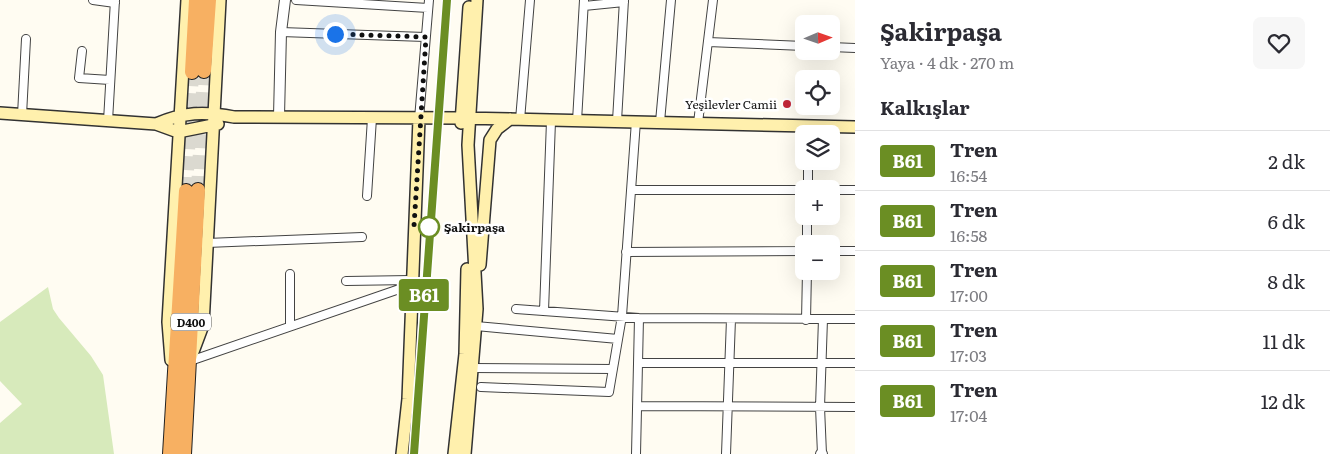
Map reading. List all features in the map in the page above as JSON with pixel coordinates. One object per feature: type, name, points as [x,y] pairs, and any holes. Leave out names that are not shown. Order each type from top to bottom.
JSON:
[{"type":"highway","points":[[196,0],[198,71],[209,0]]},
{"type":"highway","name":"D400","points":[[170,454],[192,191],[190,361],[184,454]]},
{"type":"main road","points":[[174,390],[168,322],[187,0]]},
{"type":"main road","points":[[190,361],[203,325],[220,0]]},
{"type":"main road","points":[[454,454],[465,354],[468,275],[462,177],[469,0]]},
{"type":"main road","points":[[477,0],[465,118],[477,309]]},
{"type":"main road","points":[[0,113],[156,124],[178,132],[213,127],[234,117]]},
{"type":"main road","points":[[156,124],[179,114],[213,113],[234,117],[465,118],[698,123],[795,129]]},
{"type":"main road","points":[[402,454],[408,398],[411,282],[419,118]]},
{"type":"main road","points":[[465,454],[490,140],[497,129],[515,120]]},
{"type":"main road","points":[[840,128],[855,127]]},
{"type":"street","points":[[93,0],[115,2],[108,121]]},
{"type":"street","points":[[279,116],[281,32],[285,0]]},
{"type":"street","points":[[296,0],[429,4],[419,118]]},
{"type":"street","points":[[515,120],[530,0]]},
{"type":"street","points":[[660,122],[671,0]]},
{"type":"street","points":[[698,123],[713,0]]},
{"type":"street","points":[[577,121],[584,3],[624,1],[617,121]]},
{"type":"street","points":[[281,32],[426,37]]},
{"type":"street","points":[[22,115],[26,39]]},
{"type":"street","points":[[708,42],[795,46]]},
{"type":"street","points":[[840,47],[855,48]]},
{"type":"street","points":[[82,51],[79,78],[110,80]]},
{"type":"street","points":[[367,196],[372,118]]},
{"type":"street","points":[[544,311],[551,121]]},
{"type":"street","points":[[481,387],[610,392],[622,316],[636,122]]},
{"type":"street","points":[[631,190],[795,190]]},
{"type":"street","points":[[840,190],[855,190]]},
{"type":"street","points":[[207,243],[362,237]]},
{"type":"street","points":[[840,251],[855,251]]},
{"type":"street","points":[[626,252],[795,252]]},
{"type":"street","points":[[290,274],[290,326]]},
{"type":"street","points":[[806,320],[807,280]]},
{"type":"street","points":[[346,281],[411,282]]},
{"type":"street","points":[[190,361],[411,282]]},
{"type":"street","points":[[516,309],[639,318],[806,320],[854,318]]},
{"type":"street","points":[[636,454],[639,318]]},
{"type":"street","points":[[726,454],[731,319]]},
{"type":"street","points":[[821,454],[820,407],[823,319]]},
{"type":"street","points":[[476,326],[618,339]]},
{"type":"street","points":[[639,363],[855,363]]},
{"type":"street","points":[[472,368],[613,369]]},
{"type":"street","points":[[638,406],[855,407]]},
{"type":"green space","points":[[48,287],[53,309],[91,356],[103,375],[114,454],[0,454],[0,423],[22,404],[0,381],[0,322]]},
{"type":"tunnel","points":[[198,190],[204,71]]},
{"type":"tunnel","points":[[186,191],[192,72]]},
{"type":"train","name":"B61","points":[[414,454],[429,224],[447,0]]},
{"type":"place","name":"Yeşilevler Camii","points":[[787,104]]},
{"type":"place","name":"Şakirpaşa","points":[[429,227]]},
{"type":"route","points":[[335,34],[426,37],[419,118],[414,226],[429,227]]}]
